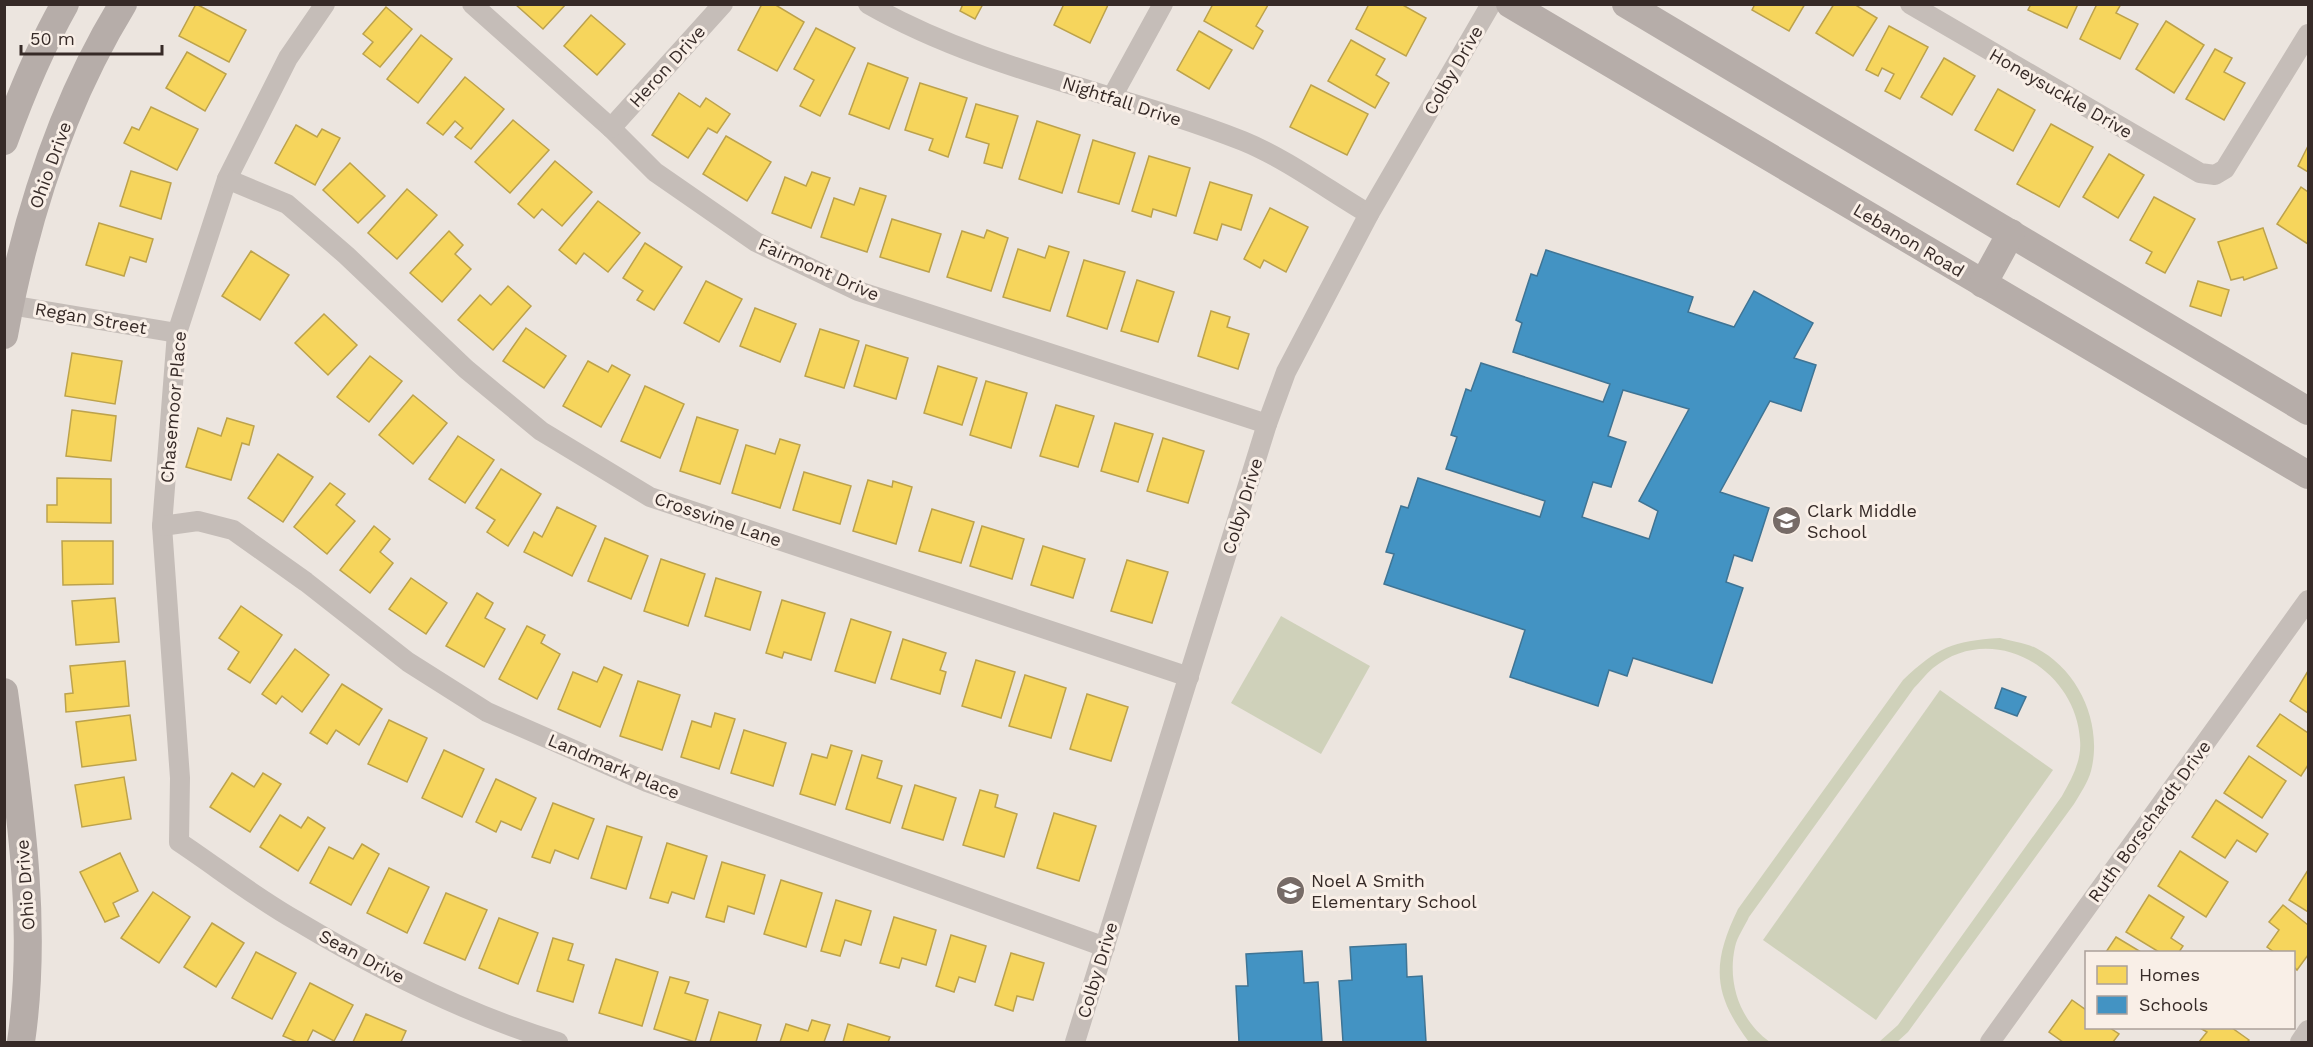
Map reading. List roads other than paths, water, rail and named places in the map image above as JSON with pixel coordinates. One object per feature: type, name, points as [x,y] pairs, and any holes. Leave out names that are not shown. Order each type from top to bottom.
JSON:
[{"type":"main road","points":[[4,141],[20,96],[49,32],[65,4]]},
{"type":"main road","name":"Ohio Drive","points":[[4,335],[7,303],[38,193],[63,127],[93,60],[123,4]]},
{"type":"main road","name":"Lebanon Road","points":[[1510,4],[2308,475]]},
{"type":"main road","points":[[1626,4],[2308,411]]},
{"type":"main road","points":[[1983,284],[2011,233]]},
{"type":"main road","name":"Ohio Drive","points":[[4,692],[25,861],[17,949],[21,1042]]},
{"type":"street","name":"Chasemoor Place","points":[[179,842],[180,778],[162,526],[177,333],[227,179],[288,58],[325,4]]},
{"type":"street","name":"Fairmont Drive","points":[[472,4],[611,128],[655,172],[756,242],[858,291],[1268,424]]},
{"type":"street","name":"Heron Drive","points":[[611,128],[723,4]]},
{"type":"street","name":"Nightfall Drive","points":[[868,4],[910,28],[986,59],[1112,96],[1251,145],[1369,214]]},
{"type":"street","points":[[1112,96],[1163,4]]},
{"type":"street","name":"Colby Drive","points":[[1075,1042],[1286,372],[1369,214],[1491,4]]},
{"type":"street","name":"Honeysuckle Drive","points":[[1910,4],[2200,173],[2215,175],[2225,169],[2308,34]]},
{"type":"street","name":"Crossvine Lane","points":[[227,179],[287,204],[346,255],[466,369],[541,431],[650,497],[1189,677]]},
{"type":"street","name":"Regan Street","points":[[7,303],[177,333]]},
{"type":"street","name":"Landmark Place","points":[[162,526],[198,521],[233,530],[306,582],[408,662],[487,712],[647,782],[1105,947]]},
{"type":"street","name":"Ruth Borschardt Drive","points":[[1990,1042],[2308,600]]},
{"type":"street","name":"Sean Drive","points":[[179,842],[296,921],[418,985],[517,1029],[558,1042]]},
{"type":"street","points":[[2300,1042],[2308,1030]]},
{"type":"place","name":"Clark Middle School","points":[[1786,520]]},
{"type":"place","name":"Noel A Smith Elementary School","points":[[1290,890]]}]
